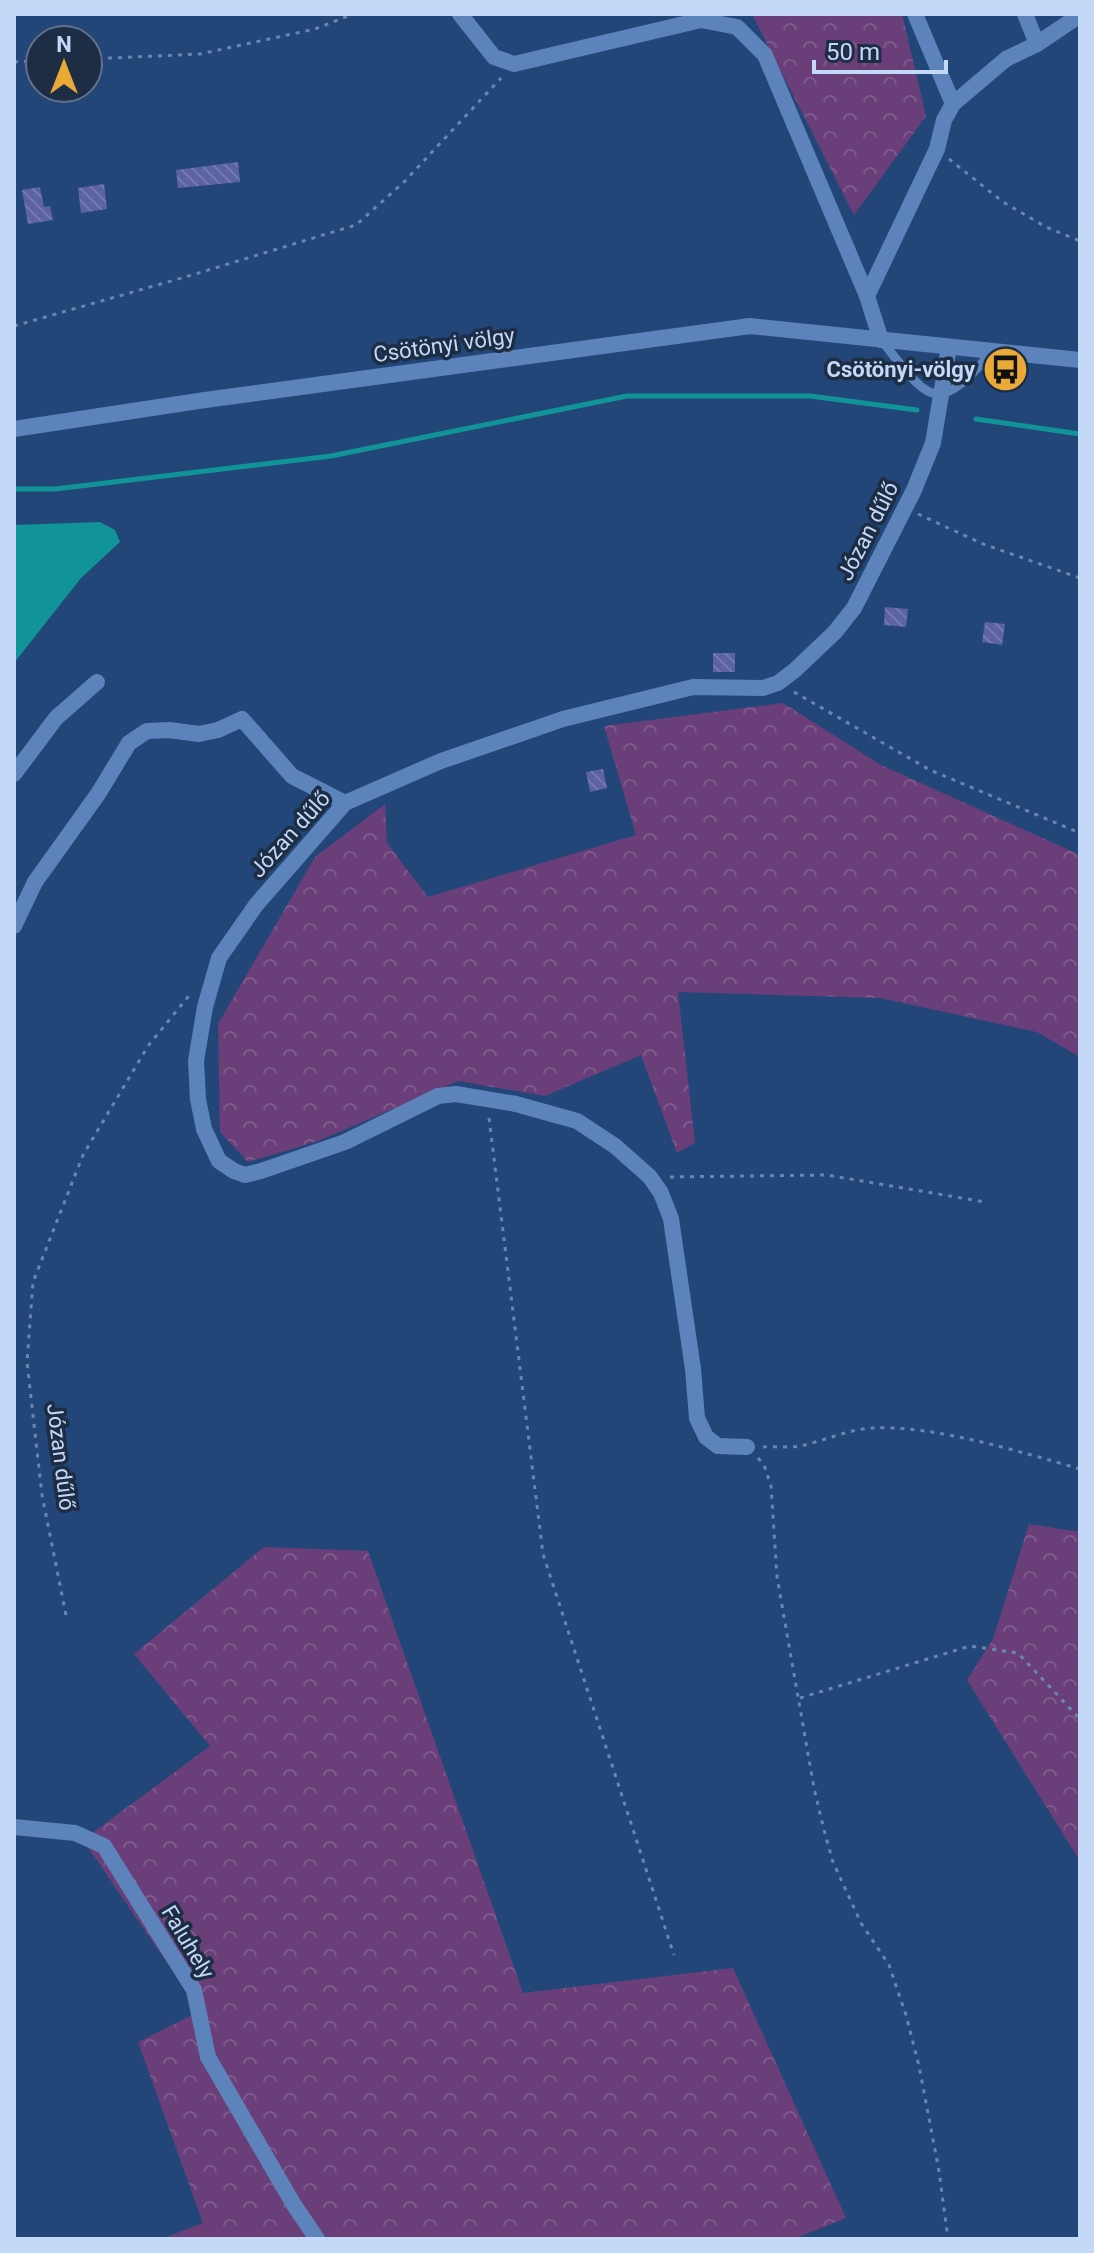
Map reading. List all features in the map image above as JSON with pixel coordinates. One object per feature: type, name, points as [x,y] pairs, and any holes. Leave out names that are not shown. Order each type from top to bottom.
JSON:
[{"type":"street","points":[[460,14],[494,57],[514,64],[700,17],[737,27],[765,55],[867,296],[881,340]]},
{"type":"street","points":[[915,14],[953,104]]},
{"type":"street","points":[[1025,14],[1037,44]]},
{"type":"street","points":[[867,296],[937,149],[944,120],[953,104],[1006,59],[1037,44],[1080,15]]},
{"type":"street","name":"Csötönyi völgy","points":[[14,429],[750,326],[1080,360]]},
{"type":"street","name":"Józan dűlő","points":[[650,1177],[615,1146],[577,1121],[487,1098],[456,1094],[438,1096],[345,1142],[261,1171],[245,1175],[234,1171],[219,1161],[204,1129],[198,1099],[196,1061],[205,1007],[219,958],[256,905],[345,803],[363,793],[441,761],[563,719],[693,687],[753,689],[778,683],[835,632],[854,608],[914,490],[933,443],[949,347]]},
{"type":"street","points":[[14,774],[56,718],[97,682]]},
{"type":"street","points":[[14,926],[35,882],[98,794],[129,743],[147,731],[199,734],[218,730],[242,719],[292,776],[345,803]]},
{"type":"street","points":[[650,1177],[661,1193],[671,1219],[697,1418],[706,1437],[718,1446],[747,1447]]},
{"type":"street","name":"Faluhely","points":[[14,1827],[75,1833],[104,1846],[194,1990],[208,2057],[294,2205],[315,2234]]},
{"type":"lane","points":[[881,340],[919,387],[942,395],[959,388],[992,351]]},
{"type":"path","points":[[104,58],[200,54],[315,29],[353,14]]},
{"type":"path","points":[[14,326],[356,225],[405,181],[514,64]]},
{"type":"path","points":[[937,149],[1003,202],[1046,227],[1080,241]]},
{"type":"path","points":[[903,508],[983,544],[1080,578]]},
{"type":"path","points":[[778,683],[930,770],[1080,833]]},
{"type":"path","name":"Józan dűlő","points":[[66,1615],[42,1495],[27,1362],[33,1282],[83,1155],[148,1046],[192,991]]},
{"type":"path","points":[[487,1098],[543,1554],[674,1955]]},
{"type":"path","points":[[650,1177],[827,1175],[985,1202]]},
{"type":"path","points":[[747,1447],[797,1446],[871,1428],[898,1429],[1023,1452],[1080,1469]]},
{"type":"path","points":[[747,1447],[764,1465],[771,1486],[777,1577],[814,1788],[833,1862],[861,1923],[889,1965],[906,2015],[937,2156],[948,2239]]},
{"type":"path","points":[[800,1698],[970,1646],[1018,1653],[1080,1719]]},
{"type":"green space","points":[[752,14],[902,14],[926,116],[854,215]]},
{"type":"green space","points":[[783,703],[881,765],[1080,855],[1080,1057],[1037,1032],[880,998],[678,992],[695,1143],[677,1153],[641,1055],[545,1096],[458,1081],[318,1141],[248,1162],[220,1132],[218,1024],[315,857],[385,804],[387,843],[428,897],[636,835],[604,726]]},
{"type":"green space","points":[[1029,1524],[1080,1532],[1080,1861],[967,1680],[993,1639]]},
{"type":"green space","points":[[264,1547],[368,1551],[523,1993],[733,1968],[846,2218],[794,2239],[161,2239],[203,2223],[138,2042],[200,2011],[83,1840],[210,1746],[134,1654]]},
{"type":"shaded area","points":[[100,522],[115,530],[120,542],[81,578],[14,663],[14,525]]},
{"type":"building","points":[[238,162],[240,182],[178,188],[176,170]]},
{"type":"building","points":[[104,184],[107,209],[81,213],[78,188]]},
{"type":"building","points":[[40,187],[44,207],[50,206],[53,220],[28,224],[22,190]]},
{"type":"building","points":[[885,607],[908,609],[906,627],[884,625]]},
{"type":"building","points":[[985,622],[1005,624],[1002,645],[982,642]]},
{"type":"building","points":[[713,653],[735,653],[735,672],[713,672]]},
{"type":"building","points":[[603,769],[607,788],[590,792],[586,772]]},
{"type":"waterway","points":[[14,489],[55,489],[331,456],[627,396],[810,396],[917,410]]},
{"type":"waterway","points":[[976,419],[1080,434]]},
{"type":"place","name":"Csötönyi-völgy","points":[[1006,369]]}]
